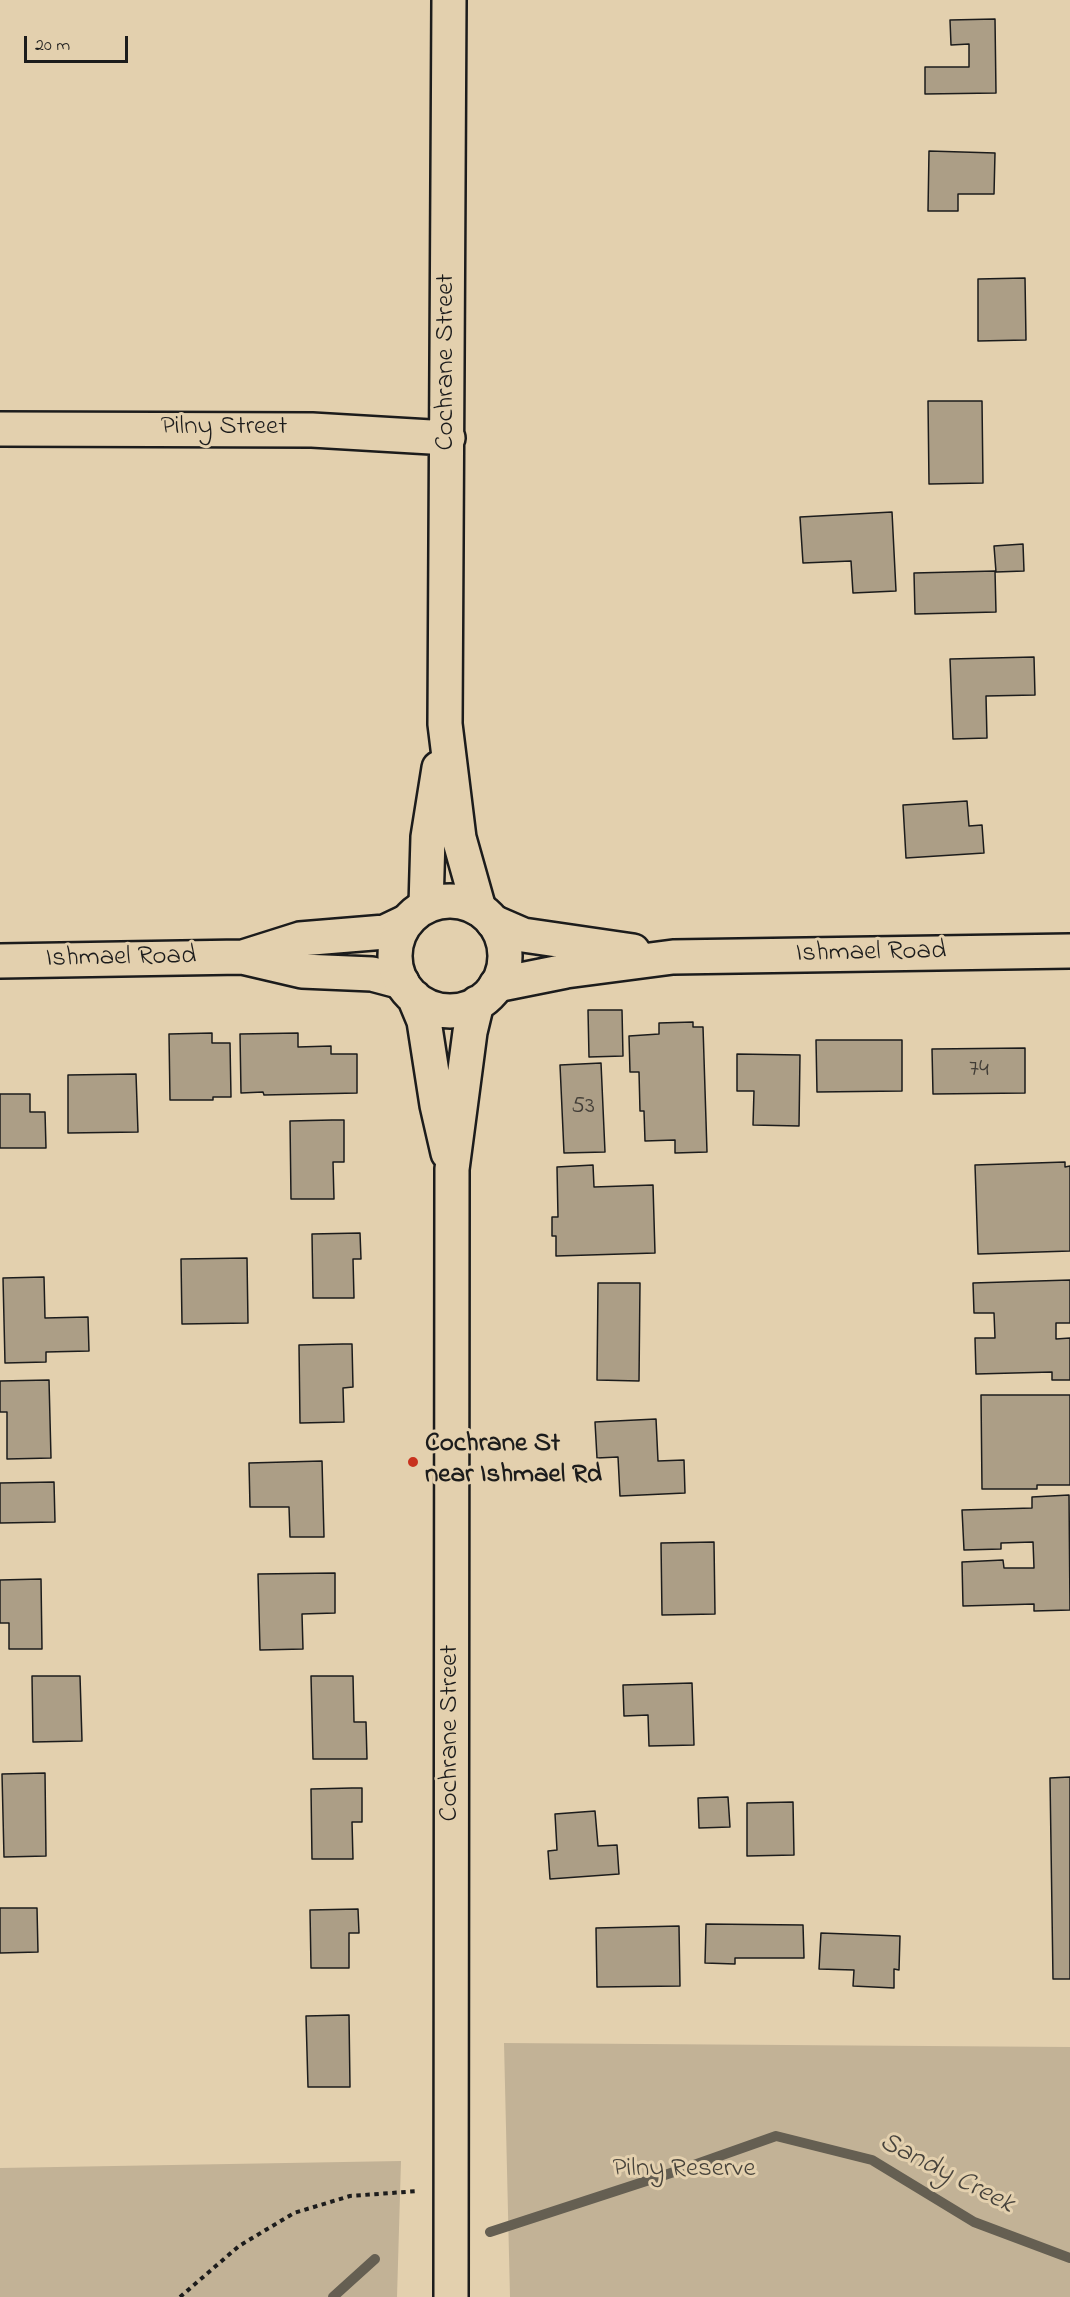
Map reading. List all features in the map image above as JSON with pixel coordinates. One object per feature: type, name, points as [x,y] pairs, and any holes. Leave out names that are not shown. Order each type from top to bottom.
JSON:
[{"type":"street","name":"Cochrane Street","points":[[449,0],[445,724],[459,838],[486,916]]},
{"type":"street","name":"Pilny Street","points":[[0,429],[312,430],[448,438]]},
{"type":"street","name":"Cochrane Street","points":[[416,914],[445,724]]},
{"type":"street","points":[[444,901],[462,902],[486,916],[501,937],[505,953],[503,970],[487,994],[455,1010],[440,1010],[408,990],[397,967],[395,951],[399,936],[416,914],[444,901]]},
{"type":"street","name":"Ishmael Road","points":[[242,957],[300,939],[385,932],[416,914]]},
{"type":"street","name":"Ishmael Road","points":[[486,916],[523,935],[673,957]]},
{"type":"street","name":"Ishmael Road","points":[[487,994],[566,970],[673,957],[1070,951]]},
{"type":"street","name":"Ishmael Road","points":[[0,961],[242,957],[302,971],[372,974],[408,990]]},
{"type":"street","name":"Cochrane Street","points":[[408,990],[424,1021],[436,1105],[452,1169]]},
{"type":"street","name":"Cochrane Street","points":[[451,2297],[452,1169],[470,1032],[487,994]]},
{"type":"path","points":[[180,2297],[239,2246],[294,2212],[350,2196],[452,2199]]},
{"type":"green space","name":"Pilny Reserve","points":[[504,2043],[1070,2047],[1070,2297],[510,2297]]},
{"type":"green space","points":[[401,2161],[397,2297],[0,2297],[0,2168]]},
{"type":"building","points":[[995,19],[996,93],[925,94],[925,67],[969,67],[969,44],[951,45],[950,20]]},
{"type":"building","points":[[929,151],[995,153],[994,194],[958,194],[958,211],[928,211]]},
{"type":"building","points":[[1025,278],[1026,340],[978,341],[978,279]]},
{"type":"building","points":[[928,401],[982,401],[983,483],[929,484]]},
{"type":"building","points":[[892,512],[896,591],[853,593],[851,561],[803,563],[800,517]]},
{"type":"building","points":[[1023,544],[1024,571],[996,572],[994,546]]},
{"type":"building","points":[[995,571],[996,612],[915,614],[914,573]]},
{"type":"building","points":[[1034,657],[1035,695],[986,696],[987,738],[953,739],[950,659]]},
{"type":"building","points":[[967,801],[969,826],[982,825],[984,853],[906,858],[903,805]]},
{"type":"building","points":[[588,1010],[622,1010],[623,1056],[589,1057]]},
{"type":"building","points":[[693,1022],[693,1027],[703,1027],[707,1152],[675,1153],[675,1140],[645,1141],[644,1111],[640,1111],[639,1072],[630,1072],[629,1036],[659,1034],[659,1023]]},
{"type":"building","points":[[212,1033],[212,1043],[230,1043],[231,1097],[213,1097],[213,1100],[170,1100],[169,1034]]},
{"type":"building","points":[[298,1033],[298,1047],[331,1046],[331,1054],[357,1054],[357,1093],[264,1095],[263,1092],[241,1093],[240,1034]]},
{"type":"building","points":[[816,1040],[902,1040],[902,1091],[817,1092]]},
{"type":"building","points":[[1025,1048],[1025,1093],[933,1094],[932,1049]]},
{"type":"building","points":[[737,1054],[800,1055],[799,1126],[753,1125],[754,1091],[737,1091]]},
{"type":"building","points":[[601,1063],[605,1152],[564,1153],[560,1065]]},
{"type":"building","points":[[136,1074],[138,1132],[68,1133],[68,1075]]},
{"type":"building","points":[[0,1094],[30,1094],[30,1112],[45,1112],[46,1148],[0,1148]]},
{"type":"building","points":[[344,1120],[344,1162],[333,1162],[334,1199],[291,1199],[290,1121]]},
{"type":"building","points":[[1065,1162],[1065,1167],[1070,1166],[1070,1251],[978,1254],[975,1165]]},
{"type":"building","points":[[593,1165],[594,1187],[653,1185],[655,1253],[556,1256],[556,1236],[552,1236],[552,1217],[558,1217],[557,1167]]},
{"type":"building","points":[[360,1233],[361,1259],[353,1259],[354,1298],[313,1298],[312,1234]]},
{"type":"building","points":[[247,1258],[248,1323],[182,1324],[181,1259]]},
{"type":"building","points":[[44,1277],[45,1318],[88,1317],[89,1351],[46,1352],[46,1362],[5,1363],[3,1278]]},
{"type":"building","points":[[1070,1280],[1070,1323],[1056,1323],[1056,1339],[1070,1338],[1070,1380],[1052,1380],[1052,1372],[976,1374],[975,1338],[995,1338],[994,1313],[974,1313],[973,1283]]},
{"type":"building","points":[[598,1283],[640,1283],[639,1381],[597,1380]]},
{"type":"building","points":[[352,1344],[353,1387],[343,1388],[344,1422],[300,1423],[299,1345]]},
{"type":"building","points":[[49,1380],[51,1458],[7,1459],[7,1412],[0,1412],[0,1381]]},
{"type":"building","points":[[981,1395],[1070,1395],[1070,1485],[1037,1485],[1037,1489],[982,1489]]},
{"type":"building","points":[[656,1419],[658,1461],[684,1460],[685,1493],[620,1496],[618,1457],[597,1458],[595,1422]]},
{"type":"building","points":[[322,1461],[324,1537],[290,1537],[289,1507],[250,1507],[249,1463]]},
{"type":"building","points":[[54,1482],[55,1522],[0,1523],[0,1483]]},
{"type":"building","points":[[1069,1495],[1070,1610],[1034,1611],[1034,1604],[963,1606],[962,1562],[1003,1560],[1004,1568],[1034,1568],[1033,1542],[1001,1543],[1001,1549],[964,1550],[962,1510],[1032,1508],[1032,1497]]},
{"type":"building","points":[[714,1542],[715,1614],[662,1615],[661,1543]]},
{"type":"building","points":[[335,1573],[335,1613],[302,1614],[303,1649],[260,1650],[258,1574]]},
{"type":"building","points":[[41,1579],[42,1649],[9,1649],[9,1623],[0,1623],[0,1580]]},
{"type":"building","points":[[32,1676],[80,1676],[82,1741],[33,1742]]},
{"type":"building","points":[[311,1676],[353,1676],[354,1722],[366,1722],[367,1759],[313,1759]]},
{"type":"building","points":[[692,1683],[694,1745],[649,1746],[648,1715],[624,1716],[623,1685]]},
{"type":"building","points":[[45,1773],[46,1856],[4,1857],[2,1774]]},
{"type":"building","points":[[1070,1777],[1070,1979],[1053,1979],[1050,1778]]},
{"type":"building","points":[[362,1788],[362,1822],[352,1822],[353,1859],[312,1859],[311,1789]]},
{"type":"building","points":[[728,1797],[730,1827],[699,1828],[698,1798]]},
{"type":"building","points":[[793,1802],[794,1855],[747,1856],[747,1803]]},
{"type":"building","points":[[595,1811],[598,1846],[617,1845],[619,1874],[550,1879],[548,1851],[557,1850],[555,1814]]},
{"type":"building","points":[[0,1908],[37,1908],[38,1952],[0,1953]]},
{"type":"building","points":[[358,1909],[359,1933],[349,1933],[349,1968],[311,1968],[310,1910]]},
{"type":"building","points":[[706,1924],[803,1925],[804,1958],[735,1958],[735,1964],[705,1963]]},
{"type":"building","points":[[679,1926],[680,1986],[597,1987],[596,1928]]},
{"type":"building","points":[[821,1933],[900,1936],[899,1970],[894,1969],[894,1988],[853,1986],[854,1970],[819,1969]]},
{"type":"building","points":[[349,2015],[350,2087],[308,2087],[306,2016]]},
{"type":"waterway","name":"Sandy Creek","points":[[490,2232],[776,2136],[872,2160],[974,2222],[1070,2258]]},
{"type":"waterway","name":"Sandy Creek","points":[[333,2297],[375,2259]]},
{"type":"place","name":"Cochrane St near Ishmael Rd","points":[[413,1462]]}]
